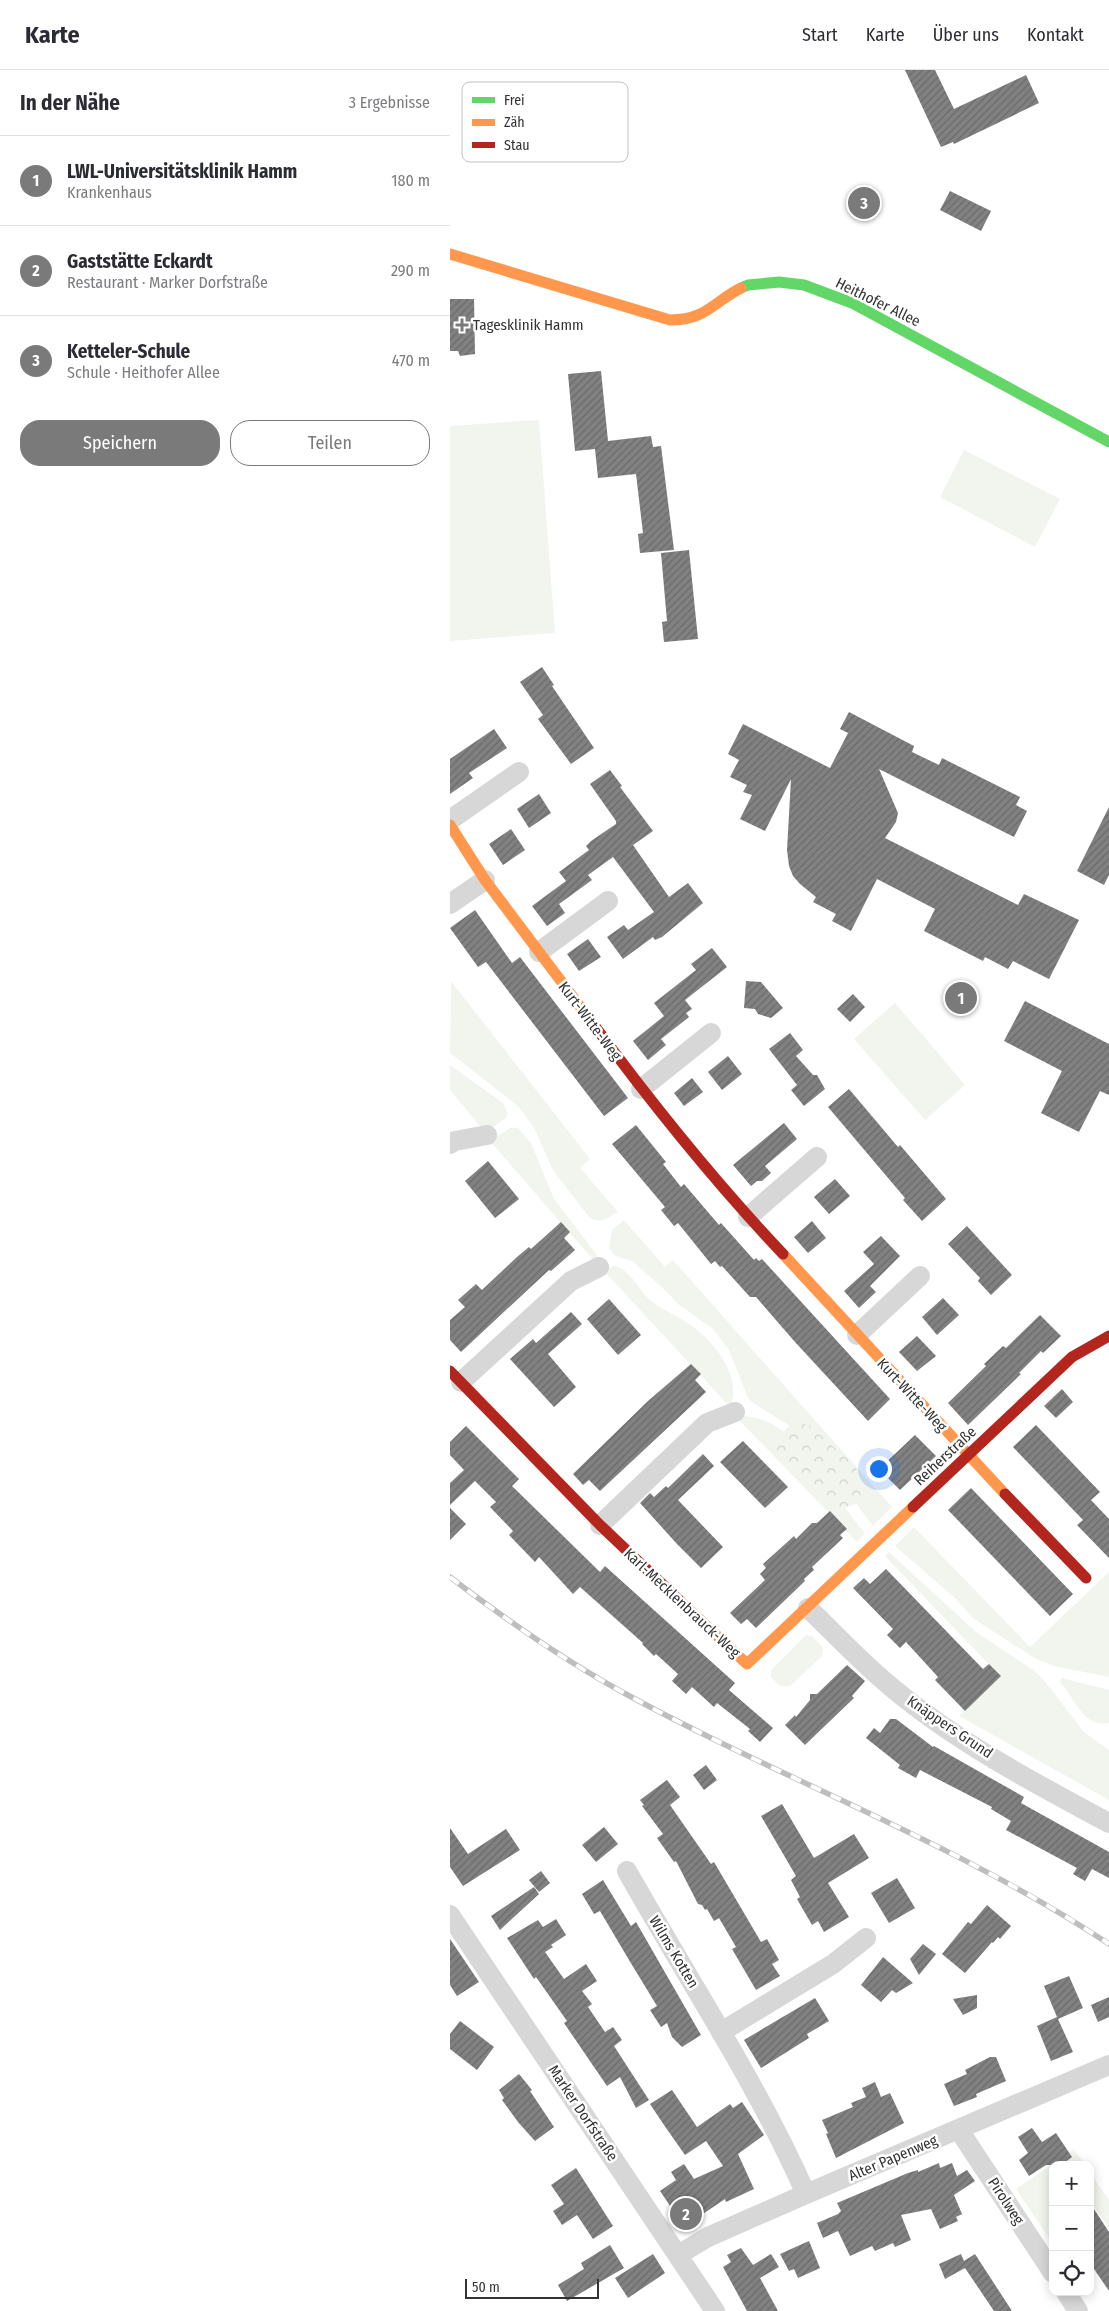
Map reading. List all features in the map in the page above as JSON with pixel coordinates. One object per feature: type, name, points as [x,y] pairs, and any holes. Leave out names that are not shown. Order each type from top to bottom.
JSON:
[{"type":"street","name":"Heithofer Allee","points":[[450,254],[670,320],[688,320],[709,311],[730,294],[748,285],[779,282],[804,285],[852,302],[1109,442]]},
{"type":"street","points":[[450,820],[518,772]]},
{"type":"street","name":"Kurt-Witte-Weg","points":[[450,825],[484,880],[641,1089],[748,1218],[1086,1578]]},
{"type":"street","points":[[450,904],[484,880]]},
{"type":"street","points":[[539,952],[608,901]]},
{"type":"street","points":[[641,1089],[711,1033]]},
{"type":"street","points":[[450,1144],[455,1140],[487,1135]]},
{"type":"street","points":[[748,1218],[817,1157]]},
{"type":"street","name":"Karl-Mecklenbrauck-Weg","points":[[599,1267],[571,1281],[455,1377],[600,1525],[747,1664],[808,1608]]},
{"type":"street","points":[[857,1335],[920,1276]]},
{"type":"street","name":"Reiherstraße","points":[[808,1608],[1072,1357],[1109,1336]]},
{"type":"street","points":[[600,1525],[707,1423],[735,1412]]},
{"type":"street","name":"Knäppers Grund","points":[[808,1608],[890,1686],[945,1727],[980,1750],[1109,1823]]},
{"type":"street","name":"Wilms Kotten","points":[[627,1871],[722,2032],[785,2147],[806,2194]]},
{"type":"street","name":"Marker Dorfstraße","points":[[450,1914],[716,2311]]},
{"type":"street","points":[[722,2032],[833,1964],[866,1938]]},
{"type":"street","name":"Alter Papenweg","points":[[678,2254],[708,2237],[806,2194],[1109,2065]]},
{"type":"street","name":"Pirolweg","points":[[959,2130],[1049,2267]]},
{"type":"street","points":[[1069,2296],[1078,2311]]},
{"type":"green space","points":[[539,420],[555,633],[450,641],[450,426]]},
{"type":"green space","points":[[964,450],[1060,499],[1035,547],[940,497]]},
{"type":"green space","points":[[451,981],[590,1159],[580,1168],[618,1212],[600,1221],[589,1217],[553,1170],[534,1128],[518,1106],[450,1053]]},
{"type":"green space","points":[[895,1003],[965,1085],[925,1120],[854,1039]]},
{"type":"green space","points":[[450,1065],[503,1103],[507,1112],[506,1118],[485,1132],[450,1090]]},
{"type":"green space","points":[[510,1128],[518,1128],[531,1143],[554,1199],[597,1255],[598,1260],[596,1263],[490,1141]]},
{"type":"green space","points":[[624,1220],[665,1267],[673,1260],[892,1507],[873,1526],[803,1434],[748,1398],[729,1350],[713,1329],[678,1304],[632,1261],[614,1255],[609,1248],[612,1230]]},
{"type":"green space","points":[[613,1266],[619,1267],[629,1274],[649,1299],[692,1326],[718,1351],[730,1373],[733,1384],[733,1396],[730,1407],[604,1271]]},
{"type":"green space","points":[[744,1416],[764,1421],[783,1431],[799,1445],[814,1462],[852,1518],[865,1533],[857,1542],[737,1418]]},
{"type":"green space","points":[[795,1421],[810,1426],[852,1463],[861,1475],[865,1486],[860,1502],[841,1509],[787,1467],[776,1452],[778,1436]]},
{"type":"green space","points":[[914,1527],[1030,1647],[1109,1572],[1109,1677],[1054,1666],[1036,1659],[974,1619],[955,1598],[895,1546]]},
{"type":"green space","points":[[889,1552],[976,1632],[1032,1669],[1043,1679],[1084,1732],[1109,1750],[1109,1800],[959,1716],[1000,1676],[885,1556]]},
{"type":"green space","points":[[806,1635],[812,1636],[823,1648],[822,1656],[790,1686],[780,1686],[771,1677],[771,1670]]},
{"type":"green space","points":[[1062,1678],[1109,1690],[1109,1723],[1092,1721],[1086,1716],[1060,1682]]},
{"type":"green space","points":[[1074,2149],[1082,2161],[1057,2161]]},
{"type":"green space","points":[[1049,2166],[1049,2238],[1016,2189]]},
{"type":"green space","points":[[1094,2179],[1109,2200],[1109,2228],[1094,2207]]},
{"type":"building","points":[[905,70],[935,70],[954,109],[1026,75],[1039,103],[954,144],[953,142],[941,147]]},
{"type":"building","points":[[950,191],[991,211],[981,231],[940,210]]},
{"type":"building","name":"Tagesklinik Hamm","points":[[450,299],[474,299],[475,354],[460,356],[458,351],[450,351]]},
{"type":"building","points":[[601,371],[608,441],[651,436],[653,447],[661,446],[674,550],[640,553],[638,534],[643,533],[636,474],[598,478],[595,449],[575,451],[568,374]]},
{"type":"building","points":[[689,550],[698,639],[664,642],[662,622],[667,621],[661,553]]},
{"type":"building","points":[[542,667],[554,685],[552,686],[594,748],[571,764],[538,719],[543,715],[520,682]]},
{"type":"building","points":[[849,712],[914,746],[912,752],[939,765],[942,758],[1020,797],[1016,805],[1027,811],[1014,837],[879,769],[898,813],[896,822],[885,838],[1018,905],[1024,894],[1079,920],[1049,979],[1013,961],[1008,969],[985,957],[983,961],[924,931],[935,909],[877,879],[851,931],[832,921],[836,914],[813,902],[816,897],[793,876],[789,866],[787,850],[791,779],[765,831],[740,819],[752,795],[743,792],[747,785],[730,777],[739,760],[728,754],[743,724],[830,768],[848,733],[840,729]]},
{"type":"building","points":[[494,729],[507,748],[469,773],[473,778],[450,794],[450,759]]},
{"type":"building","points":[[610,770],[622,786],[620,787],[653,831],[633,845],[669,897],[688,883],[703,903],[662,937],[655,940],[653,937],[623,959],[607,937],[624,925],[628,930],[654,912],[613,857],[588,875],[592,880],[559,904],[565,913],[547,926],[532,906],[566,881],[559,872],[589,850],[586,846],[591,841],[616,824],[616,821],[590,784]]},
{"type":"building","points":[[539,794],[551,813],[529,828],[517,809]]},
{"type":"building","points":[[1109,807],[1109,875],[1104,885],[1077,871]]},
{"type":"building","points":[[511,829],[525,850],[503,865],[489,844]]},
{"type":"building","points":[[475,910],[512,963],[520,957],[628,1098],[604,1116],[486,962],[478,967],[450,928]]},
{"type":"building","points":[[588,939],[601,957],[579,971],[567,954]]},
{"type":"building","points":[[712,948],[727,967],[685,1000],[692,1009],[686,1013],[689,1017],[661,1039],[666,1045],[648,1060],[633,1041],[664,1016],[654,1003],[696,970],[691,964]]},
{"type":"building","points":[[746,981],[761,982],[783,1008],[771,1018],[758,1014],[755,1009],[744,1008]]},
{"type":"building","points":[[853,994],[865,1007],[850,1022],[837,1009]]},
{"type":"building","points":[[1025,1001],[1109,1044],[1109,1095],[1100,1091],[1079,1132],[1041,1113],[1062,1071],[1004,1041]]},
{"type":"building","points":[[790,1033],[803,1050],[796,1056],[813,1075],[817,1075],[825,1089],[804,1106],[791,1090],[797,1085],[769,1049]]},
{"type":"building","points":[[728,1056],[742,1074],[722,1090],[708,1072]]},
{"type":"building","points":[[692,1078],[703,1092],[684,1106],[674,1093]]},
{"type":"building","points":[[849,1089],[898,1147],[900,1145],[946,1199],[922,1221],[903,1200],[905,1198],[828,1107]]},
{"type":"building","points":[[784,1123],[797,1139],[765,1166],[771,1173],[762,1181],[757,1181],[751,1186],[733,1165]]},
{"type":"building","points":[[636,1125],[666,1162],[663,1164],[681,1187],[684,1184],[719,1225],[721,1223],[754,1260],[756,1258],[759,1261],[762,1259],[890,1399],[868,1421],[756,1297],[750,1297],[722,1266],[720,1267],[715,1261],[711,1264],[678,1223],[674,1226],[661,1210],[665,1207],[612,1144]]},
{"type":"building","points":[[488,1161],[519,1199],[495,1218],[465,1181]]},
{"type":"building","points":[[835,1179],[850,1196],[829,1214],[814,1197]]},
{"type":"building","points":[[812,1221],[826,1238],[808,1253],[794,1237]]},
{"type":"building","points":[[561,1222],[570,1232],[564,1238],[575,1250],[551,1271],[549,1270],[461,1352],[450,1340],[450,1320],[465,1307],[458,1300],[476,1284],[482,1290],[517,1257],[529,1247],[531,1249]]},
{"type":"building","points":[[967,1226],[1012,1275],[991,1295],[978,1281],[980,1278],[948,1244]]},
{"type":"building","points":[[881,1236],[900,1256],[870,1286],[876,1292],[859,1308],[844,1291],[874,1264],[863,1252]]},
{"type":"building","points":[[943,1298],[959,1315],[937,1335],[922,1317]]},
{"type":"building","points":[[609,1299],[641,1335],[618,1355],[587,1319]]},
{"type":"building","points":[[571,1312],[582,1324],[548,1354],[576,1387],[554,1407],[510,1359],[533,1339],[536,1343]]},
{"type":"building","points":[[1040,1315],[1061,1336],[1043,1353],[1041,1351],[1019,1373],[1021,1374],[968,1425],[948,1403],[986,1366],[984,1364],[1003,1346],[1006,1348]]},
{"type":"building","points":[[917,1336],[936,1356],[917,1371],[899,1352]]},
{"type":"building","points":[[691,1364],[701,1374],[695,1380],[706,1392],[600,1491],[589,1480],[583,1485],[573,1474],[648,1401]]},
{"type":"building","points":[[1062,1389],[1073,1402],[1056,1418],[1044,1406]]},
{"type":"building","points":[[1036,1425],[1100,1492],[1091,1500],[1109,1519],[1109,1558],[1077,1525],[1083,1520],[1013,1447]]},
{"type":"building","points":[[466,1426],[519,1479],[512,1486],[600,1572],[605,1566],[735,1683],[729,1690],[773,1728],[760,1742],[748,1731],[750,1729],[717,1703],[714,1707],[692,1687],[686,1694],[672,1681],[678,1674],[656,1654],[654,1656],[643,1643],[580,1587],[573,1594],[539,1557],[535,1562],[509,1535],[513,1531],[490,1507],[496,1502],[475,1481],[450,1505],[450,1483],[464,1470],[450,1455],[450,1442]]},
{"type":"building","points":[[915,1435],[936,1456],[900,1490],[879,1469]]},
{"type":"building","points":[[743,1441],[788,1487],[765,1508],[720,1462]]},
{"type":"building","points":[[703,1454],[714,1466],[678,1500],[723,1547],[701,1568],[640,1503],[650,1493],[654,1497],[666,1486],[668,1488]]},
{"type":"building","points":[[971,1488],[1073,1594],[1050,1616],[948,1510]]},
{"type":"building","points":[[450,1508],[466,1524],[450,1540]]},
{"type":"building","points":[[830,1511],[847,1529],[840,1535],[843,1538],[812,1567],[814,1570],[804,1579],[805,1581],[756,1628],[747,1619],[741,1624],[730,1613],[765,1580],[760,1574],[766,1568],[763,1564],[794,1536],[796,1539],[812,1523],[817,1523]]},
{"type":"building","points":[[886,1569],[983,1669],[989,1664],[1001,1676],[965,1711],[935,1680],[938,1677],[906,1642],[900,1648],[887,1635],[893,1629],[853,1588],[864,1578],[870,1584]]},
{"type":"building","points":[[847,1665],[865,1681],[852,1696],[854,1698],[805,1745],[785,1725],[795,1715],[796,1717],[810,1700],[810,1694],[817,1694]]},
{"type":"building","points":[[890,1719],[896,1719],[933,1747],[1024,1797],[1021,1803],[1109,1852],[1109,1878],[1092,1869],[1085,1881],[1073,1874],[1077,1868],[1006,1830],[1011,1821],[991,1809],[992,1807],[920,1770],[916,1778],[898,1768],[900,1765],[866,1738],[874,1728],[880,1733]]},
{"type":"building","points":[[706,1765],[717,1780],[704,1790],[693,1775]]},
{"type":"building","points":[[667,1780],[680,1797],[670,1805],[711,1864],[714,1862],[761,1942],[767,1939],[779,1960],[772,1964],[780,1976],[756,1990],[732,1949],[736,1947],[719,1918],[714,1921],[707,1909],[705,1910],[702,1905],[698,1904],[676,1861],[674,1862],[657,1838],[663,1834],[642,1806],[644,1805],[640,1800]]},
{"type":"building","points":[[782,1804],[814,1858],[854,1834],[869,1858],[828,1883],[849,1917],[824,1932],[818,1921],[812,1925],[797,1899],[800,1897],[791,1880],[796,1876],[761,1816]]},
{"type":"building","points":[[604,1827],[618,1844],[596,1862],[582,1845]]},
{"type":"building","points":[[450,1828],[468,1854],[506,1829],[520,1850],[463,1886],[450,1867]]},
{"type":"building","points":[[541,1871],[550,1883],[539,1892],[529,1880]]},
{"type":"building","points":[[897,1878],[915,1908],[889,1923],[871,1893]]},
{"type":"building","points":[[603,1880],[631,1926],[636,1922],[701,2035],[682,2047],[672,2037],[667,2023],[661,2027],[650,2010],[657,2006],[600,1911],[594,1914],[582,1894]]},
{"type":"building","points":[[534,1887],[539,1894],[500,1930],[491,1916]]},
{"type":"building","points":[[987,1905],[1011,1926],[1000,1939],[998,1937],[992,1942],[965,1973],[942,1954],[968,1922],[971,1924]]},
{"type":"building","points":[[556,1919],[566,1935],[551,1945],[553,1947],[545,1952],[564,1979],[586,1964],[597,1981],[582,1991],[592,2004],[588,2007],[605,2032],[613,2027],[622,2040],[614,2046],[649,2100],[636,2108],[620,2077],[607,2086],[564,2023],[567,2021],[536,1977],[534,1979],[507,1938],[538,1920],[543,1927]]},
{"type":"building","points":[[450,1939],[479,1982],[457,1996],[450,1985]]},
{"type":"building","points":[[923,1944],[936,1954],[919,1975],[910,1959]]},
{"type":"building","points":[[883,1957],[913,1983],[896,1993],[892,1990],[881,2002],[861,1985]]},
{"type":"building","points":[[1069,1976],[1083,2008],[1058,2019],[1073,2052],[1051,2061],[1037,2026],[1057,2017],[1044,1986]]},
{"type":"building","points":[[977,1995],[977,2008],[963,2015],[953,1999]]},
{"type":"building","points":[[1109,1997],[1109,2017],[1098,2022],[1091,2005]]},
{"type":"building","points":[[815,1998],[829,2021],[807,2034],[809,2038],[761,2068],[744,2040]]},
{"type":"building","points":[[460,2021],[494,2047],[477,2070],[450,2049],[450,2034]]},
{"type":"building","points":[[990,2057],[996,2057],[1006,2081],[976,2094],[977,2097],[954,2106],[944,2084],[967,2074],[965,2070]]},
{"type":"building","points":[[519,2074],[532,2090],[530,2091],[554,2127],[535,2141],[502,2100],[504,2098],[499,2090]]},
{"type":"building","points":[[875,2082],[881,2097],[890,2093],[904,2123],[836,2158],[822,2120],[853,2107],[851,2103],[866,2097],[862,2088]]},
{"type":"building","points":[[672,2090],[697,2127],[730,2104],[733,2108],[742,2102],[764,2135],[738,2154],[754,2189],[726,2202],[725,2199],[688,2224],[681,2222],[660,2191],[676,2180],[671,2172],[684,2164],[694,2179],[723,2166],[706,2141],[685,2155],[664,2125],[650,2104]]},
{"type":"building","points":[[1032,2128],[1042,2142],[1056,2133],[1072,2157],[1066,2161],[1049,2161],[1049,2165],[1029,2176],[1019,2160],[1028,2153],[1018,2137]]},
{"type":"building","points":[[939,2163],[940,2168],[952,2163],[957,2176],[967,2170],[975,2181],[954,2195],[962,2214],[956,2217],[958,2221],[940,2229],[931,2209],[901,2215],[911,2240],[895,2247],[893,2243],[875,2251],[872,2246],[850,2256],[838,2231],[823,2238],[817,2223],[841,2211],[837,2203],[908,2173],[918,2170],[918,2172]]},
{"type":"building","points":[[576,2168],[613,2226],[593,2239],[577,2215],[562,2225],[553,2211],[564,2204],[551,2185]]},
{"type":"building","points":[[1094,2209],[1109,2232],[1109,2291],[1094,2269]]},
{"type":"building","points":[[809,2241],[820,2268],[798,2278],[794,2269],[789,2271],[780,2254]]},
{"type":"building","points":[[610,2245],[624,2268],[567,2301],[558,2285],[584,2269],[581,2263]]},
{"type":"building","points":[[741,2248],[753,2265],[771,2254],[779,2267],[760,2278],[778,2311],[747,2311],[723,2267],[731,2262],[727,2255]]},
{"type":"building","points":[[653,2254],[665,2273],[628,2298],[615,2278]]},
{"type":"building","points":[[961,2254],[964,2261],[975,2254],[1012,2311],[994,2311],[965,2268],[945,2279],[939,2264]]},
{"type":"railway","points":[[450,1577],[534,1638],[624,1693],[684,1725],[931,1843],[991,1874],[1109,1944]]},
{"type":"traffic: fast","points":[[741,288],[748,285],[779,282],[804,285],[852,303],[1109,442]]},
{"type":"traffic: slow","points":[[450,254],[670,320],[701,314],[741,288]]},
{"type":"traffic: slow","points":[[450,825],[485,880],[594,1025]]},
{"type":"traffic: slow","points":[[783,1254],[1005,1494]]},
{"type":"traffic: slow","points":[[680,1601],[747,1664],[913,1507]]},
{"type":"traffic: jam","points":[[594,1025],[685,1142],[783,1254]]},
{"type":"traffic: jam","points":[[913,1507],[1072,1357],[1109,1336]]},
{"type":"traffic: jam","points":[[450,1371],[600,1525],[680,1601]]},
{"type":"traffic: jam","points":[[1005,1494],[1086,1578]]},
{"type":"place","name":"Ketteler-Schule","points":[[864,203]]},
{"type":"place","name":"Tagesklinik Hamm","points":[[462,325]]},
{"type":"place","name":"LWL-Universitätsklinik Hamm","points":[[961,998]]},
{"type":"place","name":"Gaststätte Eckardt","points":[[686,2214]]}]
